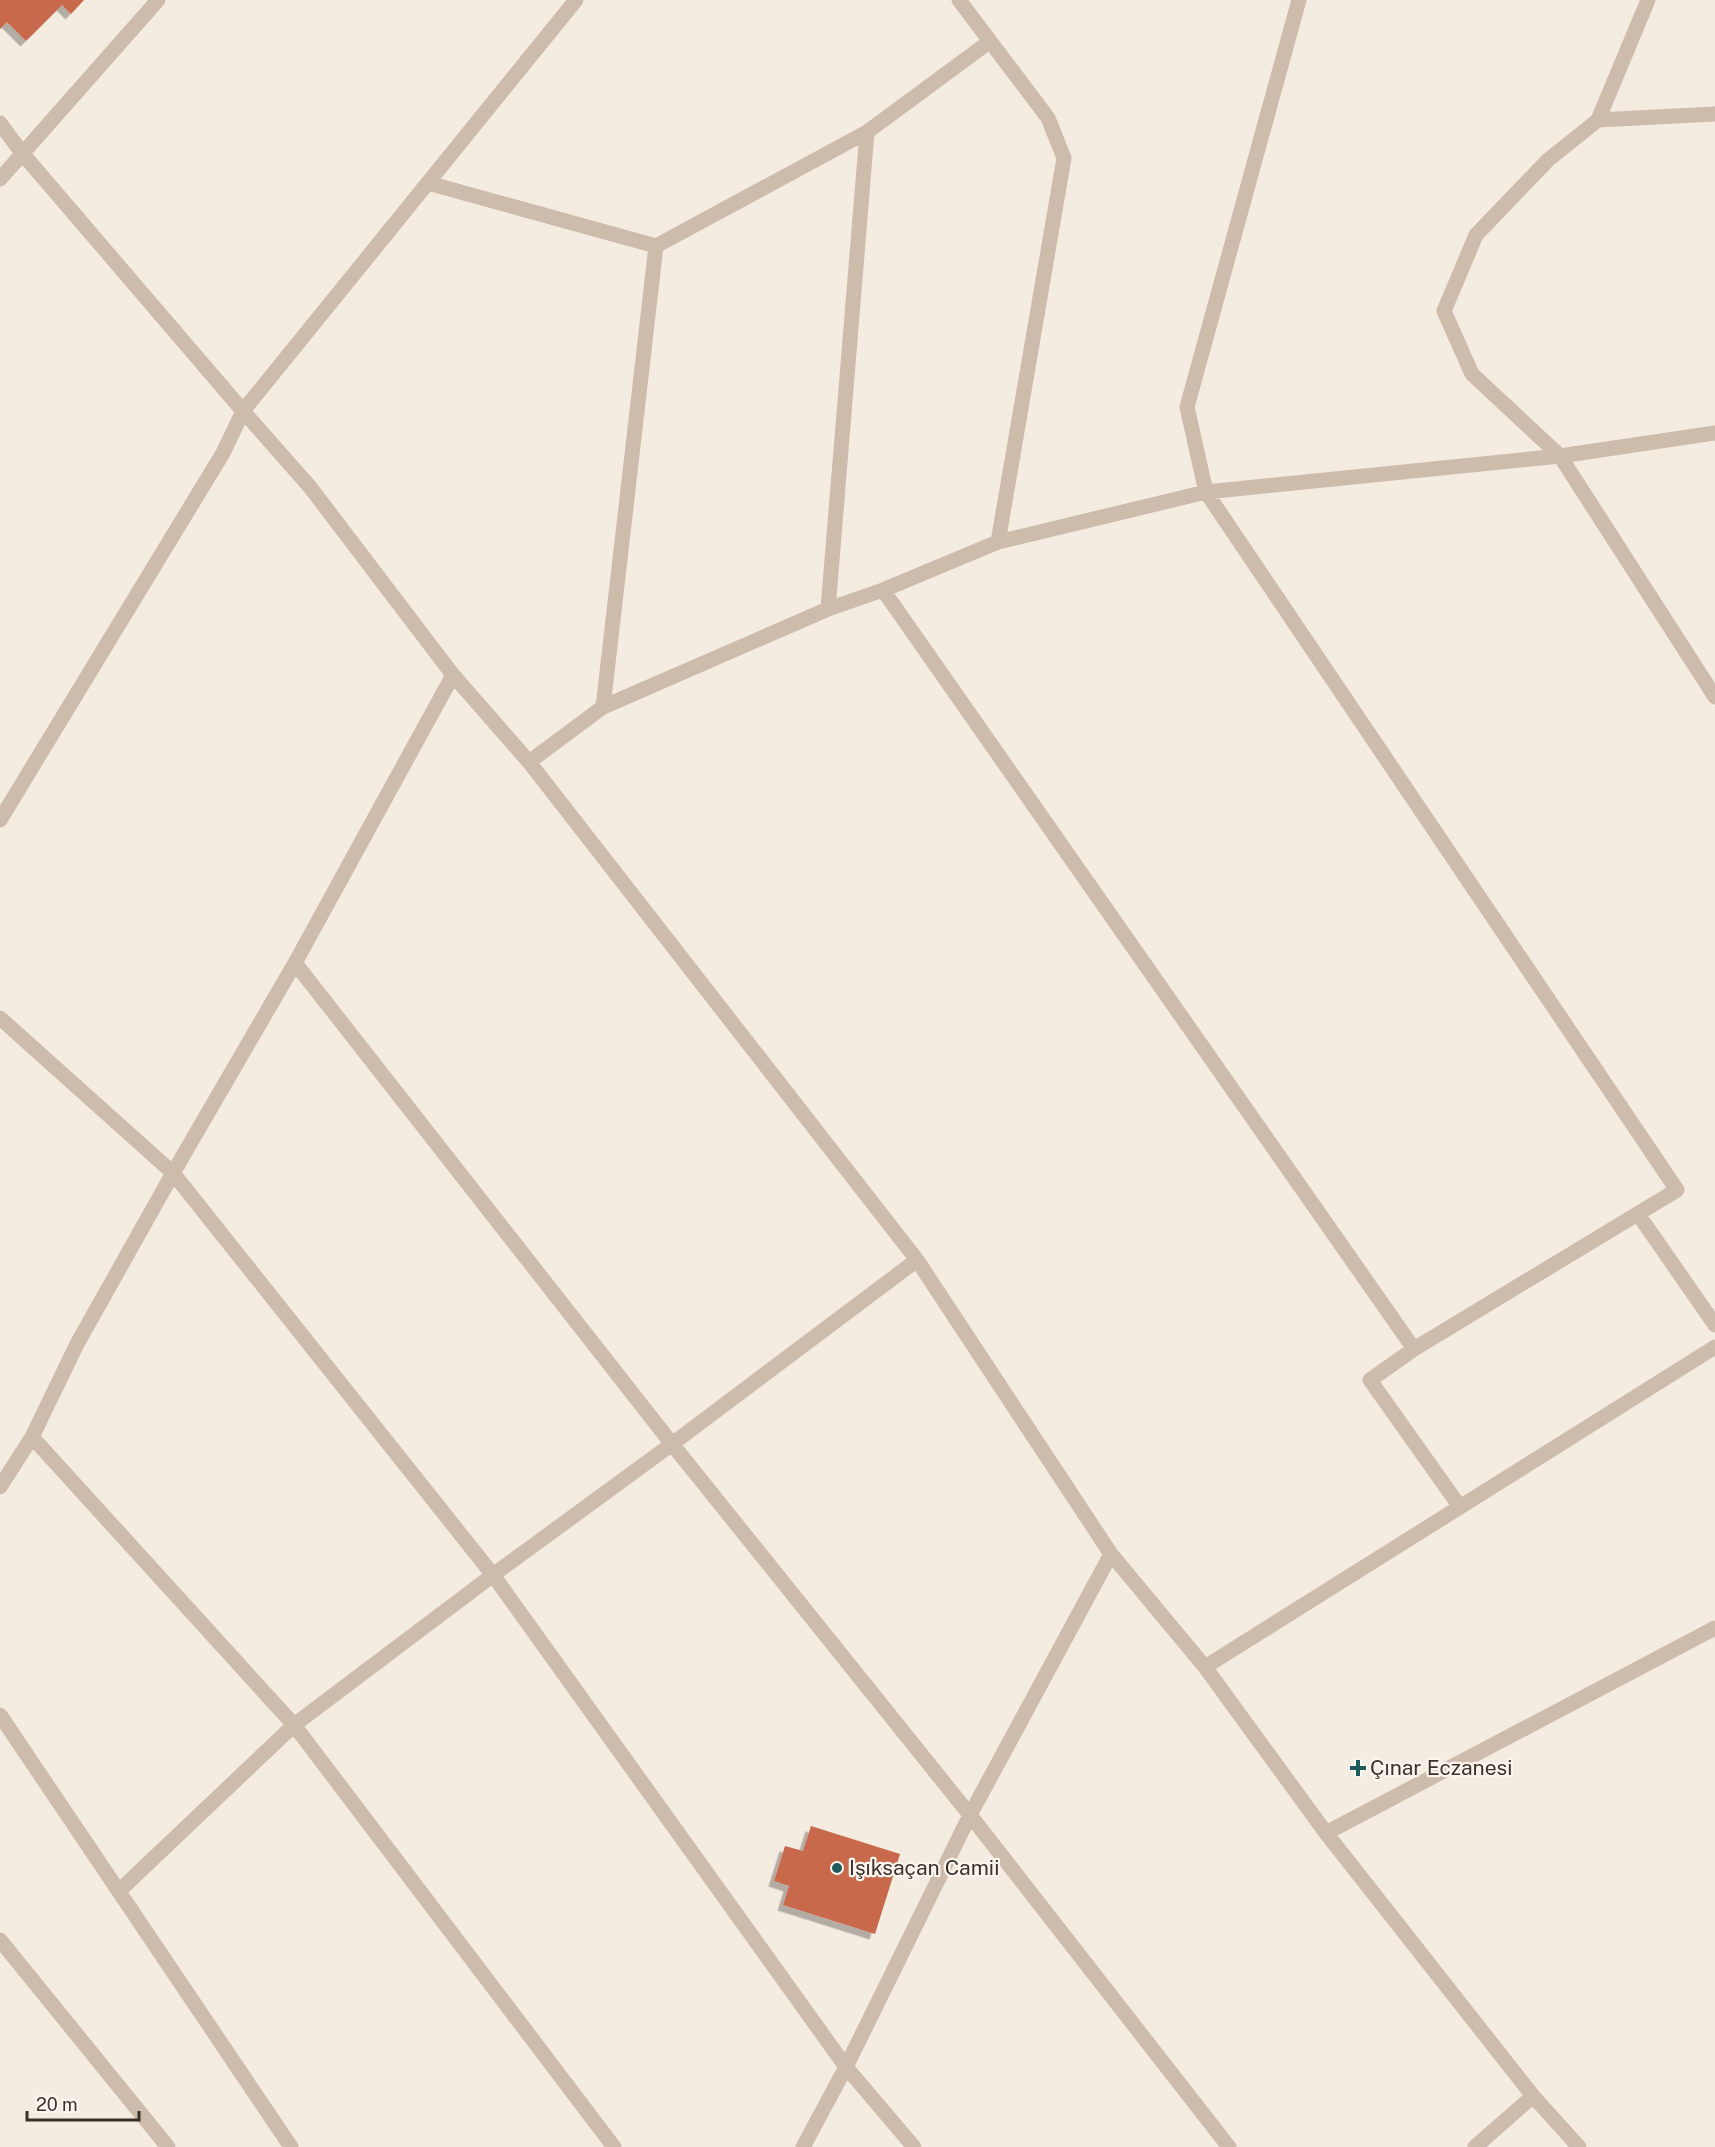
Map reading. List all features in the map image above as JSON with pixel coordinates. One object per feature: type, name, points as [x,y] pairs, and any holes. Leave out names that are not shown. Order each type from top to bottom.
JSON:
[{"type":"street","points":[[0,179],[158,0]]},
{"type":"street","points":[[0,820],[223,453],[243,411],[576,0]]},
{"type":"street","points":[[959,0],[1048,118],[1064,158],[998,542]]},
{"type":"street","points":[[1299,0],[1187,407],[1206,492],[1677,1190],[1414,1349],[1370,1380],[1460,1507]]},
{"type":"street","points":[[1648,0],[1598,120],[1548,160],[1476,235],[1444,311],[1472,374],[1560,456],[1715,697]]},
{"type":"street","points":[[428,183],[656,246],[867,132],[989,42]]},
{"type":"street","points":[[1598,120],[1715,114]]},
{"type":"street","points":[[0,123],[22,153],[310,487],[453,675],[529,762],[917,1260],[1111,1554],[1205,1667],[1326,1833],[1533,2096],[1579,2147]]},
{"type":"street","points":[[828,609],[867,132]]},
{"type":"street","points":[[603,707],[656,246]]},
{"type":"street","points":[[529,762],[603,707],[828,609],[883,590],[998,542],[1206,492],[1560,456],[1715,433]]},
{"type":"street","points":[[883,590],[1414,1349]]},
{"type":"street","points":[[0,1488],[32,1437],[77,1344],[172,1173],[295,963],[453,675]]},
{"type":"street","points":[[295,963],[672,1444],[970,1815],[1229,2147]]},
{"type":"street","points":[[0,1018],[172,1173],[493,1575],[846,2067],[914,2147]]},
{"type":"street","points":[[1638,1214],[1715,1325]]},
{"type":"street","points":[[119,1891],[294,1725],[917,1260]]},
{"type":"street","points":[[1205,1667],[1715,1347]]},
{"type":"street","points":[[32,1437],[294,1725],[614,2147]]},
{"type":"street","points":[[803,2147],[846,2067],[970,1815],[1111,1554]]},
{"type":"street","points":[[1326,1833],[1715,1628]]},
{"type":"street","points":[[0,1715],[291,2147]]},
{"type":"street","points":[[0,1940],[168,2147]]},
{"type":"street","points":[[1475,2147],[1533,2096]]},
{"type":"building","points":[[0,0],[84,0],[71,14],[62,5],[26,41],[7,22],[0,29]]},
{"type":"building","name":"Işıksaçan Camii","points":[[811,1826],[900,1854],[875,1934],[783,1905],[789,1886],[774,1881],[785,1846],[803,1851]]},
{"type":"place","name":"Çınar Eczanesi","points":[[1358,1768]]},
{"type":"place","name":"Işıksaçan Camii","points":[[837,1868]]}]
